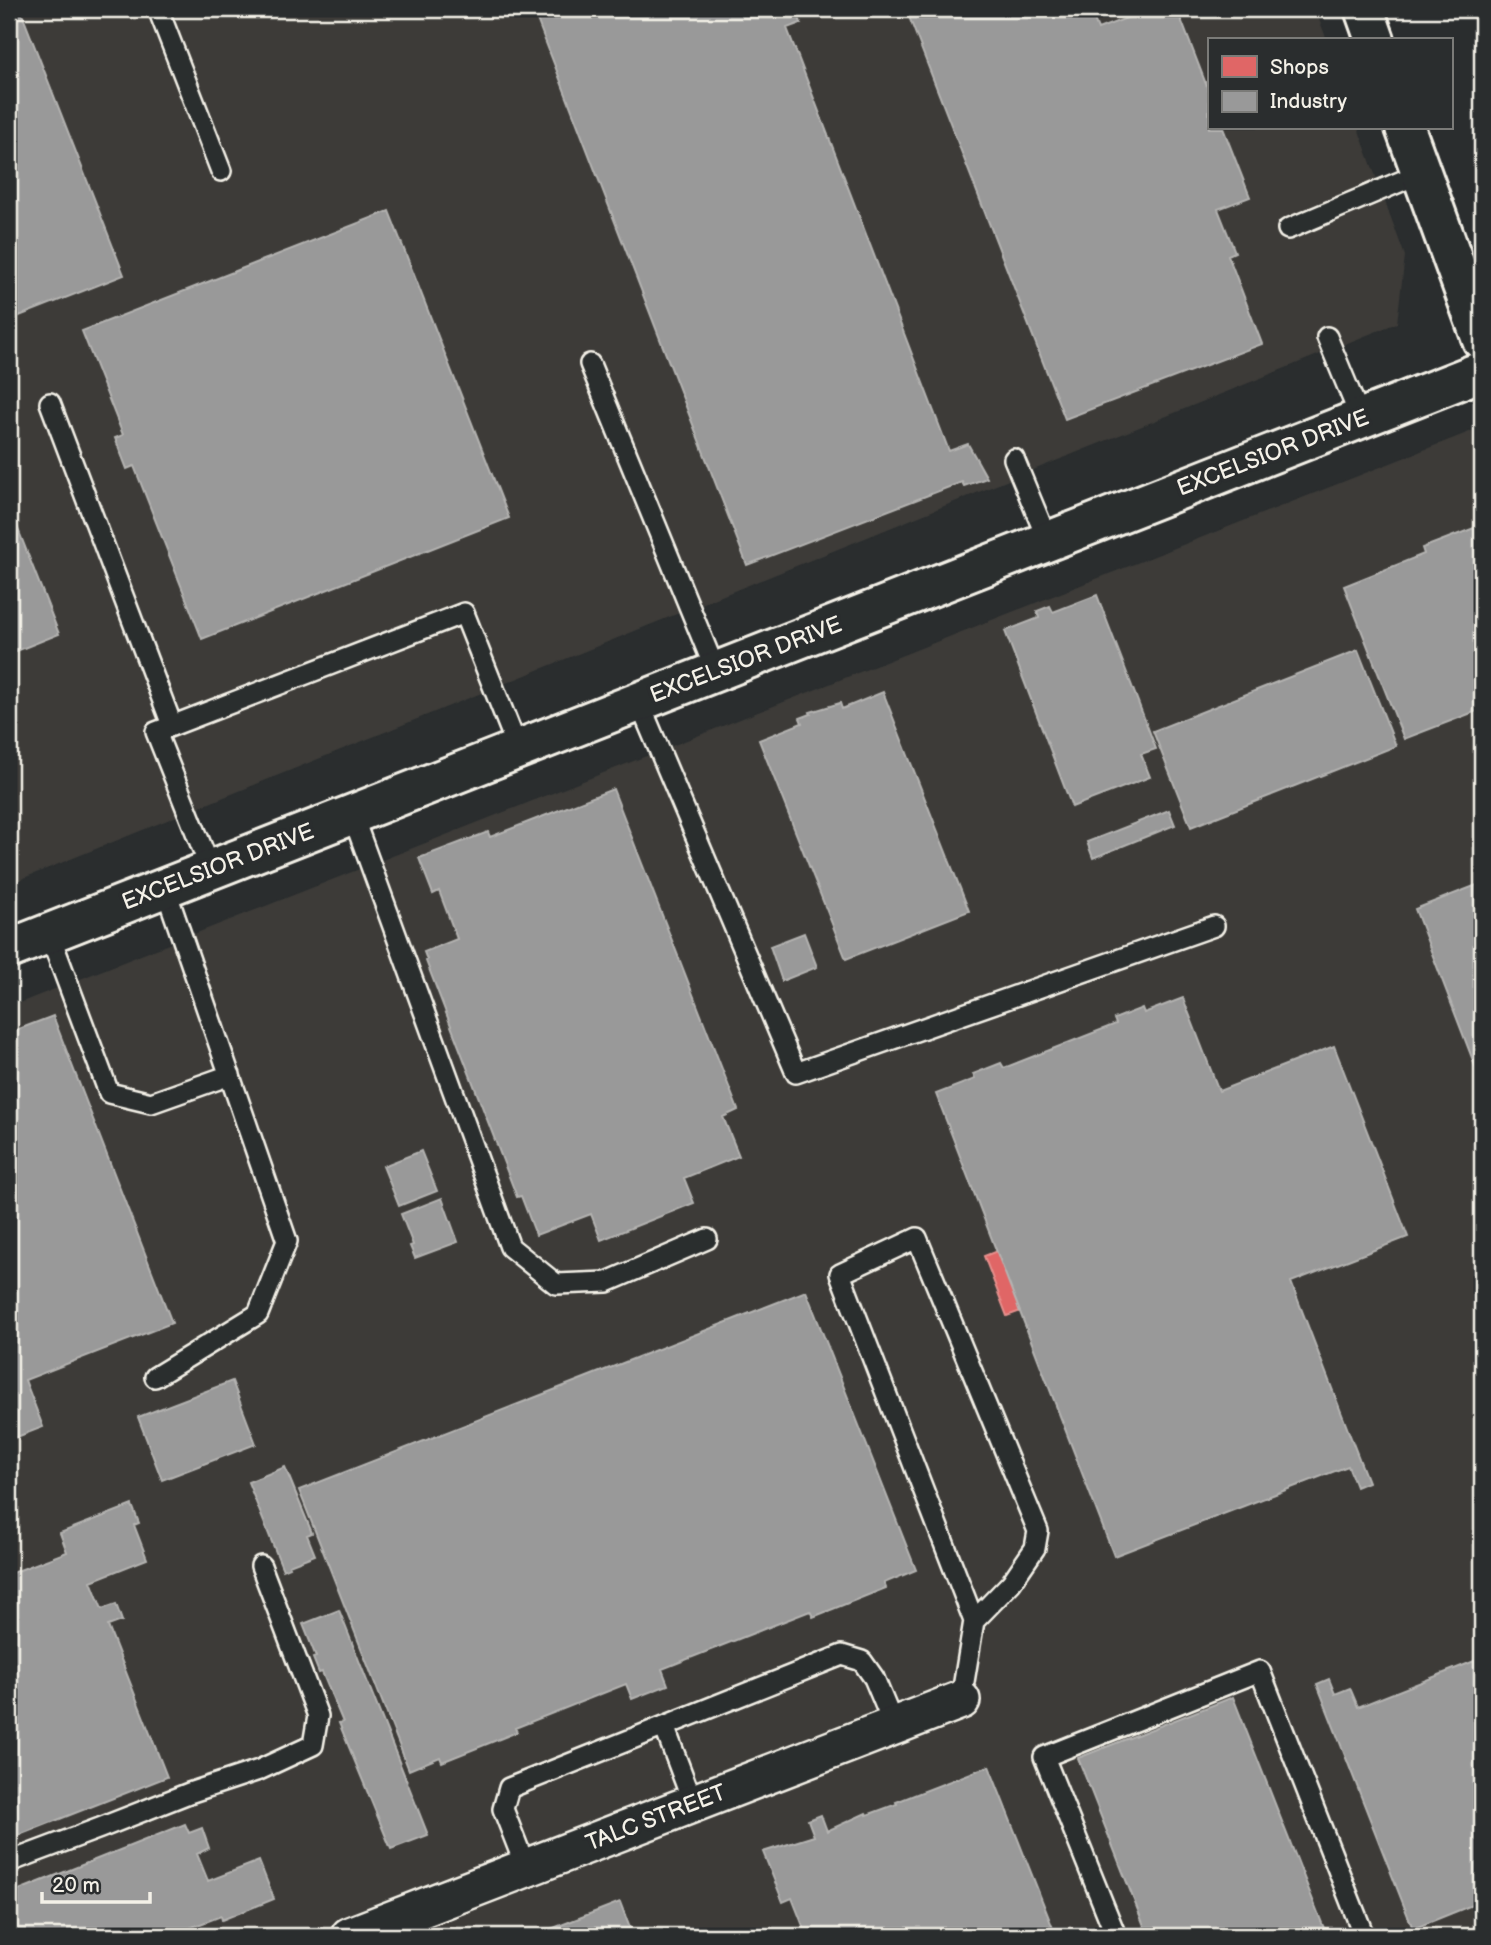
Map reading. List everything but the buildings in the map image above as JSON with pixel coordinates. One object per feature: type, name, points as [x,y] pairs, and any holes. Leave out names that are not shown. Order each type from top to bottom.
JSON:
[{"type":"street","points":[[1364,9],[1374,38]]},
{"type":"street","points":[[1406,130],[1482,340]]},
{"type":"street","name":"EXCELSIOR DRIVE","points":[[9,949],[1482,371]]},
{"type":"street","name":"TALC STREET","points":[[350,1936],[961,1700]]},
{"type":"lane","points":[[158,9],[221,171]]},
{"type":"lane","points":[[1288,229],[1421,173]]},
{"type":"lane","points":[[1327,337],[1361,419]]},
{"type":"lane","points":[[590,364],[716,672]]},
{"type":"lane","points":[[50,403],[172,725]]},
{"type":"lane","points":[[1014,459],[1048,541]]},
{"type":"lane","points":[[211,870],[156,732],[172,725],[464,613],[518,749]]},
{"type":"lane","points":[[639,702],[796,1073],[1214,926]]},
{"type":"lane","points":[[352,814],[510,1247],[556,1284],[607,1282],[707,1240]]},
{"type":"lane","points":[[155,1377],[258,1314],[288,1241],[165,888]]},
{"type":"lane","points":[[50,933],[109,1093],[151,1103],[230,1075]]},
{"type":"lane","points":[[961,1700],[974,1621],[840,1274],[917,1238],[1038,1531],[1035,1548],[1011,1583],[974,1621]]},
{"type":"lane","points":[[9,1862],[189,1793],[259,1770],[313,1745],[318,1716],[261,1566]]},
{"type":"lane","points":[[526,1868],[503,1809],[509,1788],[842,1655],[862,1661],[874,1678],[894,1726]]},
{"type":"lane","points":[[1116,1936],[1044,1757],[1260,1671],[1364,1936]]},
{"type":"lane","points":[[664,1726],[693,1803]]},
{"type":"shaded area","points":[[9,9],[1315,9],[1326,38],[1208,38],[1208,130],[1359,130],[1405,256],[1397,323],[9,884]]},
{"type":"shaded area","points":[[1482,427],[1482,1936],[9,1936],[9,1007]]}]
